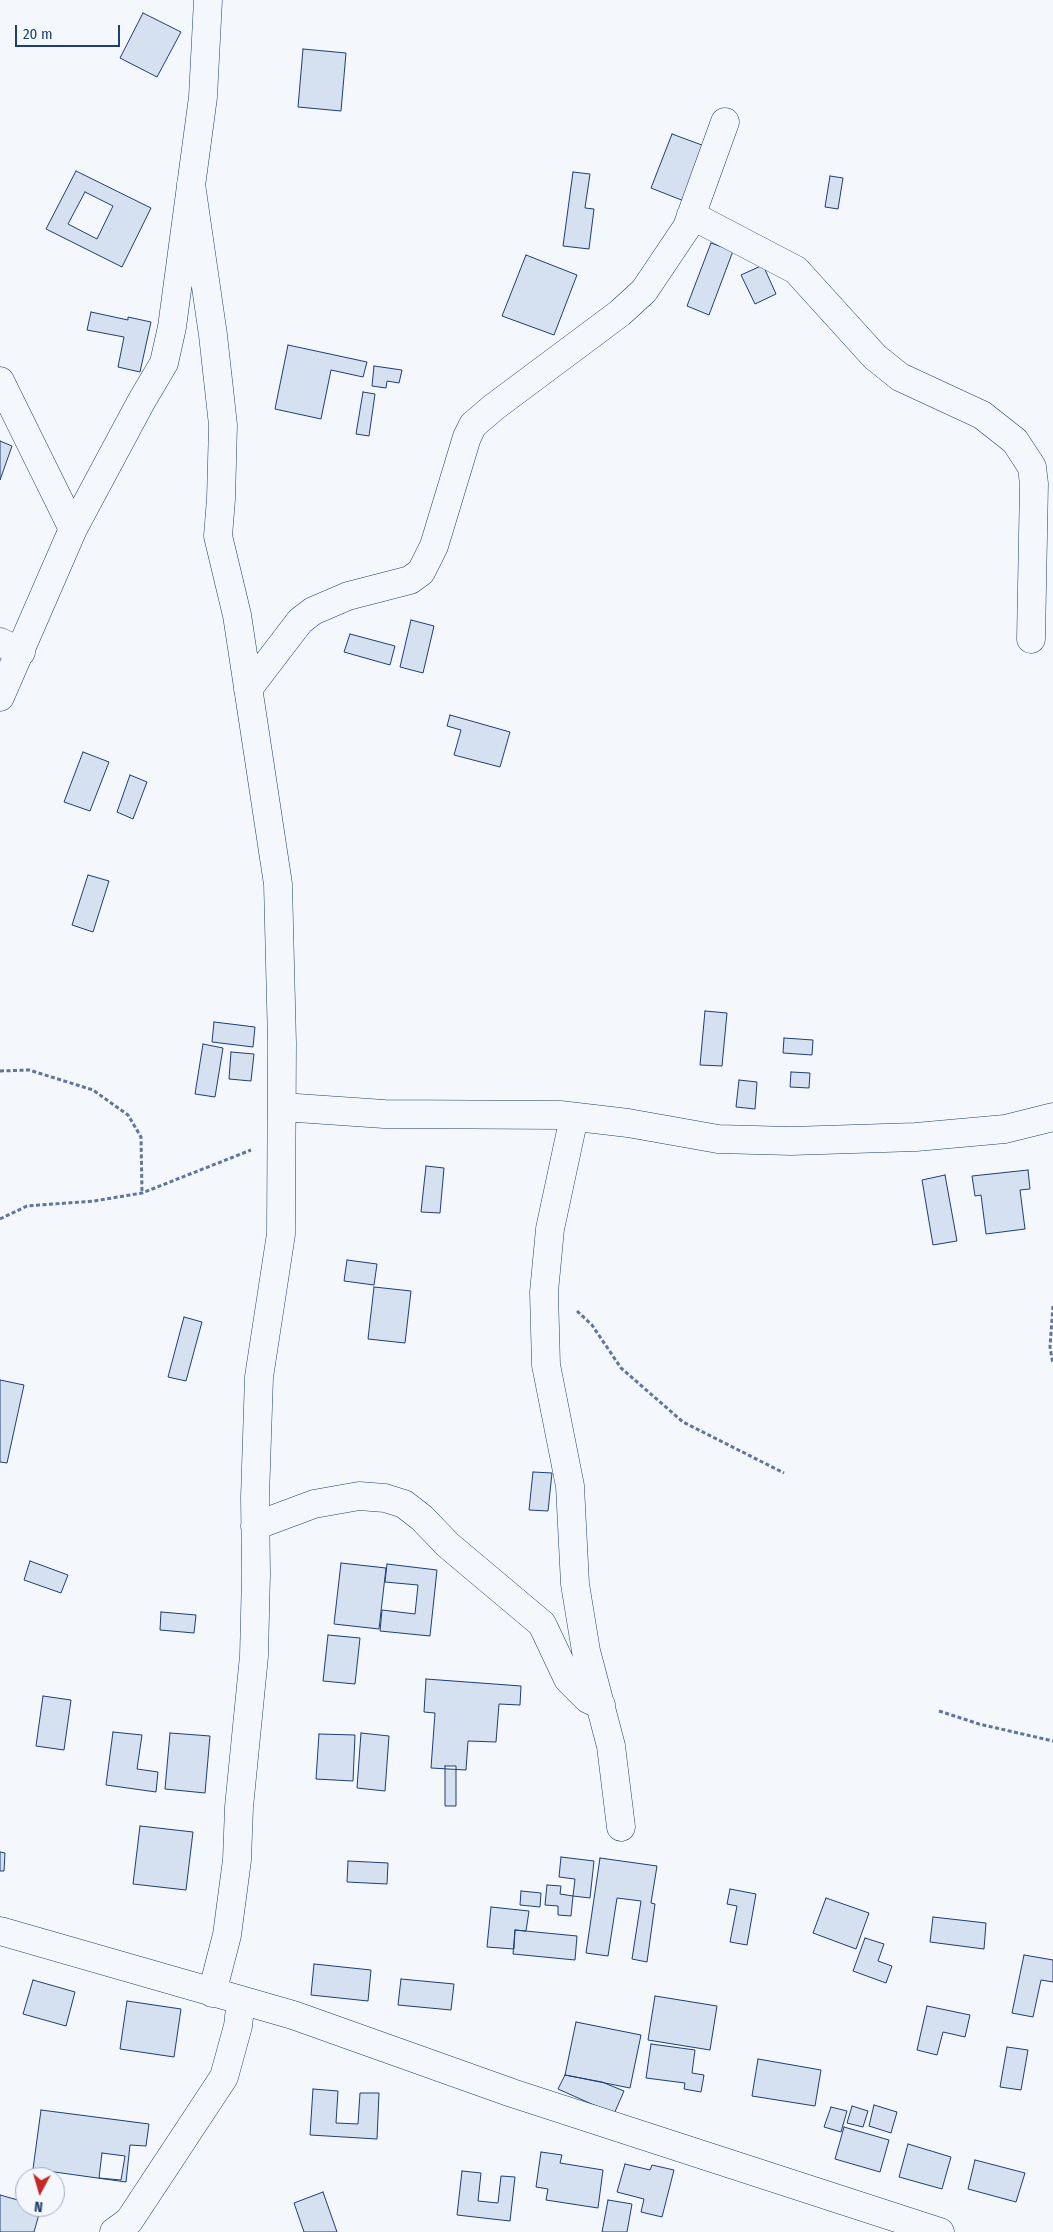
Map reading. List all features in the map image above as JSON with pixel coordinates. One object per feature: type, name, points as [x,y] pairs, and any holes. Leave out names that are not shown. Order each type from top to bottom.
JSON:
[{"type":"street","points":[[0,697],[10,647],[141,402],[164,363],[172,327],[203,97],[208,0]]},
{"type":"street","points":[[248,689],[300,622],[313,611],[348,596],[410,580],[421,572],[434,546],[467,437],[474,425],[494,407],[620,313],[644,291],[687,227],[725,122]]},
{"type":"street","points":[[191,184],[213,335],[223,425],[222,499],[218,536],[237,615],[278,884],[282,1107],[281,1234],[259,1377],[254,1656],[239,1807],[237,1860],[227,1935],[212,1993]]},
{"type":"street","points":[[691,215],[796,270],[875,357],[900,377],[982,415],[1015,441],[1032,467],[1034,484],[1031,639]]},
{"type":"street","points":[[0,381],[73,530]]},
{"type":"street","points":[[282,1107],[384,1114],[560,1115],[628,1123],[718,1139],[791,1141],[916,1137],[1005,1129],[1053,1117]]},
{"type":"street","points":[[574,1116],[550,1229],[544,1292],[546,1365],[570,1486],[575,1584],[586,1651],[611,1746],[622,1827]]},
{"type":"street","points":[[255,1526],[314,1504],[359,1496],[385,1498],[404,1504],[422,1518],[448,1545],[542,1624],[568,1679],[588,1699],[601,1705]]},
{"type":"street","points":[[0,1931],[293,2015],[512,2094],[940,2232]]},
{"type":"street","points":[[114,2232],[128,2221],[224,2077],[238,2026],[241,2000]]},
{"type":"path","points":[[0,1071],[29,1070],[92,1090],[128,1114],[141,1137],[142,1193]]},
{"type":"path","points":[[0,1219],[27,1206],[94,1201],[142,1193],[282,1138]]},
{"type":"path","points":[[544,1292],[578,1312],[592,1325],[621,1368],[683,1422],[784,1473]]},
{"type":"path","points":[[1053,1306],[1050,1347],[1053,1364]]},
{"type":"path","points":[[940,1711],[979,1724],[1053,1741]]},
{"type":"building","points":[[143,13],[181,32],[157,77],[120,58]]},
{"type":"building","points":[[303,49],[346,53],[341,111],[298,107]]},
{"type":"building","points":[[672,134],[710,148],[689,203],[651,188]]},
{"type":"building","points":[[76,171],[151,208],[122,267],[46,229]],"holes":[[[85,192],[113,206],[97,239],[68,224]]]},
{"type":"building","points":[[573,172],[590,174],[585,208],[594,209],[589,249],[563,246]]},
{"type":"building","points":[[830,176],[843,178],[838,209],[825,207]]},
{"type":"building","points":[[711,243],[733,251],[709,315],[687,306]]},
{"type":"building","points":[[526,255],[577,275],[554,335],[502,316]]},
{"type":"building","points":[[763,265],[776,294],[755,304],[741,275]]},
{"type":"building","points":[[91,312],[128,320],[128,317],[151,322],[140,372],[118,367],[124,337],[87,330]]},
{"type":"building","points":[[288,345],[367,362],[363,377],[331,370],[321,419],[275,409]]},
{"type":"building","points":[[374,366],[402,370],[399,383],[387,381],[386,388],[372,386]]},
{"type":"building","points":[[363,392],[375,394],[369,436],[356,434]]},
{"type":"building","points":[[0,441],[12,446],[0,480]]},
{"type":"building","points":[[411,620],[434,626],[423,673],[400,667]]},
{"type":"building","points":[[350,634],[395,646],[390,665],[344,652]]},
{"type":"building","points":[[450,715],[510,732],[500,767],[454,755],[461,730],[447,726]]},
{"type":"building","points":[[83,752],[109,762],[90,811],[64,802]]},
{"type":"building","points":[[130,775],[147,782],[133,819],[117,812]]},
{"type":"building","points":[[88,875],[109,881],[93,932],[72,925]]},
{"type":"building","points":[[705,1011],[727,1013],[722,1066],[700,1065]]},
{"type":"building","points":[[214,1022],[255,1027],[253,1047],[212,1042]]},
{"type":"building","points":[[784,1038],[813,1040],[812,1055],[783,1053]]},
{"type":"building","points":[[203,1044],[223,1048],[215,1097],[195,1094]]},
{"type":"building","points":[[231,1052],[254,1054],[251,1081],[229,1079]]},
{"type":"building","points":[[791,1072],[810,1073],[809,1088],[790,1087]]},
{"type":"building","points":[[739,1080],[757,1082],[755,1109],[736,1107]]},
{"type":"building","points":[[426,1166],[444,1168],[440,1213],[421,1212]]},
{"type":"building","points":[[1028,1170],[1030,1189],[1020,1190],[1025,1229],[986,1234],[981,1195],[975,1196],[972,1176]]},
{"type":"building","points":[[945,1175],[957,1241],[933,1245],[922,1180]]},
{"type":"building","points":[[347,1260],[377,1264],[374,1285],[344,1281]]},
{"type":"building","points":[[374,1287],[411,1291],[405,1343],[368,1339]]},
{"type":"building","points":[[184,1317],[202,1322],[186,1381],[168,1377]]},
{"type":"building","points":[[0,1380],[24,1385],[7,1463],[0,1462]]},
{"type":"building","points":[[533,1472],[552,1473],[548,1511],[529,1510]]},
{"type":"building","points":[[30,1561],[68,1575],[61,1593],[24,1580]]},
{"type":"building","points":[[341,1563],[386,1568],[379,1629],[334,1624]]},
{"type":"building","points":[[387,1564],[437,1570],[430,1636],[380,1631],[382,1610],[415,1614],[418,1585],[385,1582]]},
{"type":"building","points":[[161,1612],[196,1615],[194,1633],[160,1630]]},
{"type":"building","points":[[328,1635],[360,1638],[355,1684],[323,1681]]},
{"type":"building","points":[[426,1679],[521,1686],[520,1705],[499,1704],[496,1742],[468,1741],[466,1770],[431,1768],[435,1713],[424,1712]]},
{"type":"building","points":[[43,1696],[71,1700],[64,1750],[36,1746]]},
{"type":"building","points":[[113,1732],[142,1735],[137,1769],[158,1772],[156,1792],[106,1785]]},
{"type":"building","points":[[170,1733],[210,1736],[205,1793],[165,1789]]},
{"type":"building","points":[[361,1733],[389,1736],[385,1791],[357,1788]]},
{"type":"building","points":[[319,1734],[355,1735],[353,1781],[316,1779]]},
{"type":"building","points":[[445,1766],[456,1766],[456,1806],[445,1806]]},
{"type":"building","points":[[140,1826],[193,1832],[186,1890],[133,1884]]},
{"type":"building","points":[[0,1852],[5,1853],[4,1871],[0,1871]]},
{"type":"building","points":[[561,1857],[594,1861],[590,1898],[573,1896],[575,1879],[559,1877]]},
{"type":"building","points":[[600,1858],[657,1866],[651,1903],[655,1904],[647,1962],[632,1959],[641,1901],[617,1898],[608,1956],[586,1953]]},
{"type":"building","points":[[348,1861],[388,1863],[387,1884],[347,1882]]},
{"type":"building","points":[[547,1885],[561,1886],[560,1894],[573,1896],[571,1916],[558,1915],[558,1906],[545,1905]]},
{"type":"building","points":[[730,1889],[756,1894],[747,1945],[730,1942],[737,1906],[727,1904]]},
{"type":"building","points":[[521,1891],[541,1893],[540,1907],[520,1905]]},
{"type":"building","points":[[826,1898],[869,1913],[856,1949],[813,1933]]},
{"type":"building","points":[[491,1907],[529,1911],[526,1931],[515,1930],[514,1949],[487,1947]]},
{"type":"building","points":[[933,1917],[986,1923],[984,1949],[930,1942]]},
{"type":"building","points":[[515,1930],[577,1936],[575,1960],[513,1954]]},
{"type":"building","points":[[865,1938],[884,1944],[878,1961],[892,1966],[886,1983],[853,1971]]},
{"type":"building","points":[[1024,1955],[1053,1960],[1053,1982],[1041,1980],[1033,2017],[1012,2013]]},
{"type":"building","points":[[314,1964],[371,1970],[368,2001],[311,1995]]},
{"type":"building","points":[[401,1979],[454,1984],[451,2010],[398,2005]]},
{"type":"building","points":[[33,1980],[75,1992],[66,2026],[23,2014]]},
{"type":"building","points":[[655,1996],[717,2006],[710,2050],[648,2040]]},
{"type":"building","points":[[127,2001],[181,2009],[174,2057],[120,2049]]},
{"type":"building","points":[[927,2006],[970,2015],[965,2037],[943,2032],[937,2055],[917,2050]]},
{"type":"building","points":[[576,2022],[641,2035],[630,2088],[565,2075]]},
{"type":"building","points":[[651,2044],[695,2050],[692,2073],[704,2075],[701,2092],[684,2089],[685,2083],[646,2078]]},
{"type":"building","points":[[1007,2047],[1028,2050],[1021,2090],[1000,2087]]},
{"type":"building","points":[[758,2059],[821,2070],[815,2106],[752,2096]]},
{"type":"building","points":[[565,2075],[602,2082],[624,2091],[614,2114],[558,2089]]},
{"type":"building","points":[[313,2089],[338,2091],[336,2123],[358,2124],[360,2093],[379,2093],[377,2139],[310,2135]]},
{"type":"building","points":[[874,2105],[897,2112],[891,2133],[869,2126]]},
{"type":"building","points":[[852,2106],[868,2111],[863,2127],[847,2123]]},
{"type":"building","points":[[831,2107],[847,2111],[841,2132],[824,2127]]},
{"type":"building","points":[[41,2110],[149,2124],[146,2146],[130,2145],[126,2182],[65,2173],[65,2167],[33,2167]],"holes":[[[102,2153],[125,2156],[121,2180],[99,2178]]]},
{"type":"building","points":[[844,2127],[889,2140],[880,2172],[835,2159]]},
{"type":"building","points":[[908,2144],[951,2157],[942,2189],[899,2177]]},
{"type":"building","points":[[541,2152],[562,2155],[560,2163],[603,2170],[598,2208],[546,2200],[548,2189],[536,2187]]},
{"type":"building","points":[[975,2160],[1025,2173],[1016,2202],[968,2189]]},
{"type":"building","points":[[625,2164],[650,2170],[652,2165],[674,2170],[662,2217],[641,2212],[644,2199],[617,2192]]},
{"type":"building","points":[[462,2171],[481,2173],[478,2201],[498,2203],[501,2176],[515,2177],[510,2221],[457,2215]]},
{"type":"building","points":[[323,2192],[337,2232],[304,2232],[294,2203]]},
{"type":"building","points":[[0,2195],[15,2199],[15,2217],[38,2217],[34,2232],[0,2232]]},
{"type":"building","points":[[608,2200],[632,2204],[627,2232],[602,2232]]}]
